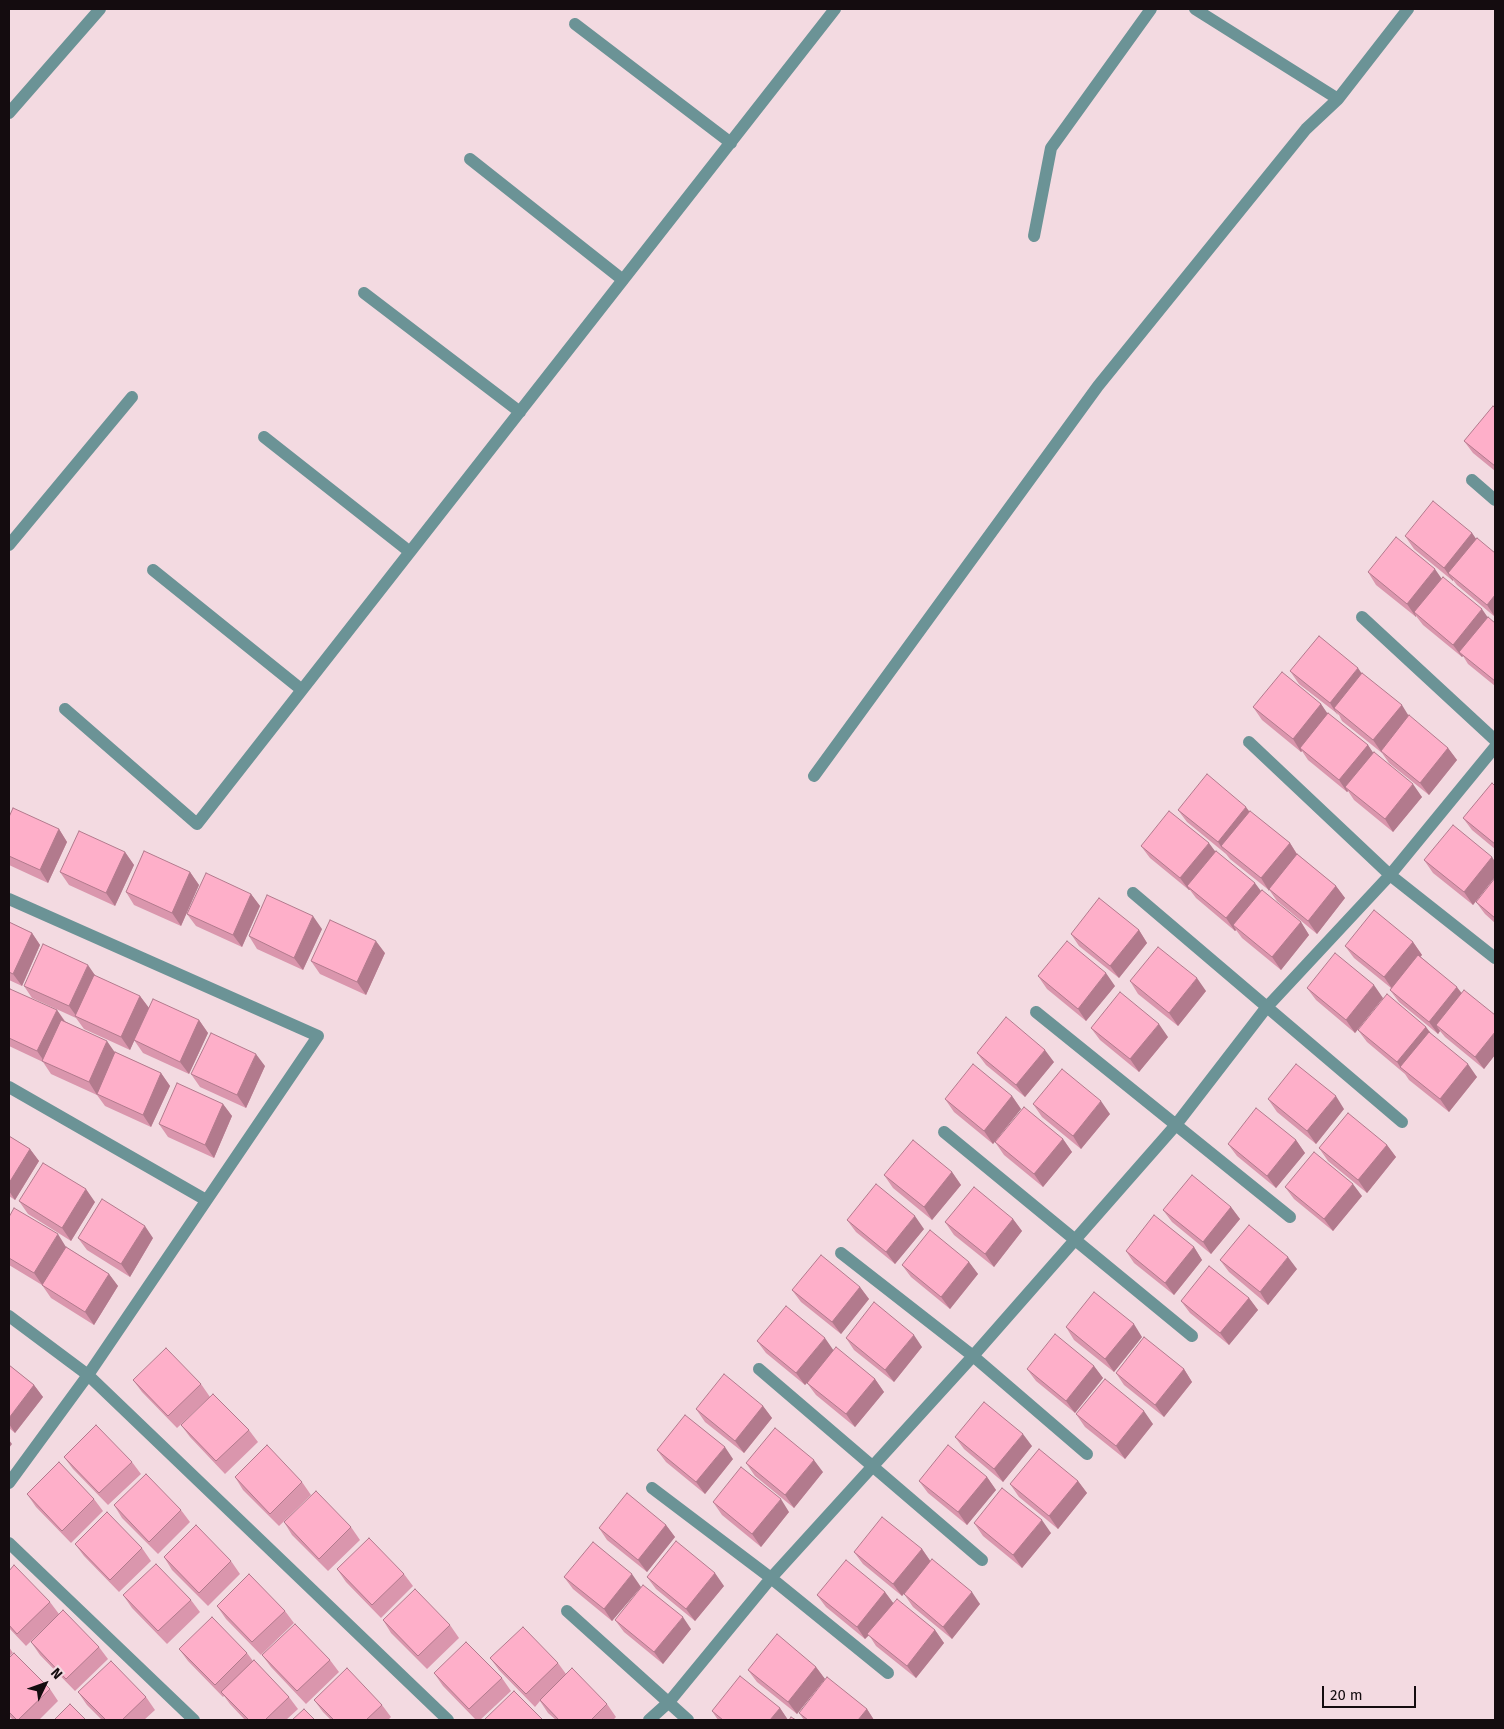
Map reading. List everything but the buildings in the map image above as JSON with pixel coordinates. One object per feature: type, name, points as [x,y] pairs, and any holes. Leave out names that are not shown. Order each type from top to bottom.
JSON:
[{"type":"street","points":[[9,112],[100,9]]},
{"type":"street","points":[[65,709],[197,824],[835,9]]},
{"type":"street","points":[[1034,236],[1051,148],[1151,9]]},
{"type":"street","points":[[1196,9],[1338,99]]},
{"type":"street","points":[[814,776],[1098,386],[1306,129],[1338,99],[1408,9]]},
{"type":"street","points":[[575,24],[731,143]]},
{"type":"street","points":[[470,159],[623,280]]},
{"type":"street","points":[[364,293],[520,412]]},
{"type":"street","points":[[9,544],[132,397]]},
{"type":"street","points":[[264,437],[410,552]]},
{"type":"street","points":[[1472,480],[1495,500]]},
{"type":"street","points":[[153,570],[302,690]]},
{"type":"street","points":[[1362,617],[1495,740]]},
{"type":"street","points":[[1249,742],[1390,875],[1495,958]]},
{"type":"street","points":[[649,1720],[669,1702],[772,1578],[1076,1240],[1175,1126],[1266,1008],[1390,875],[1495,746]]},
{"type":"street","points":[[1133,893],[1402,1122]]},
{"type":"street","points":[[9,899],[318,1036],[88,1375],[9,1484]]},
{"type":"street","points":[[1036,1012],[1290,1218]]},
{"type":"street","points":[[9,1088],[206,1200]]},
{"type":"street","points":[[944,1132],[1192,1336]]},
{"type":"street","points":[[841,1253],[973,1356],[1087,1454]]},
{"type":"street","points":[[9,1316],[88,1375],[448,1720]]},
{"type":"street","points":[[759,1369],[982,1560]]},
{"type":"street","points":[[652,1488],[772,1578],[888,1673]]},
{"type":"street","points":[[9,1543],[194,1720]]},
{"type":"street","points":[[567,1611],[688,1720]]}]
